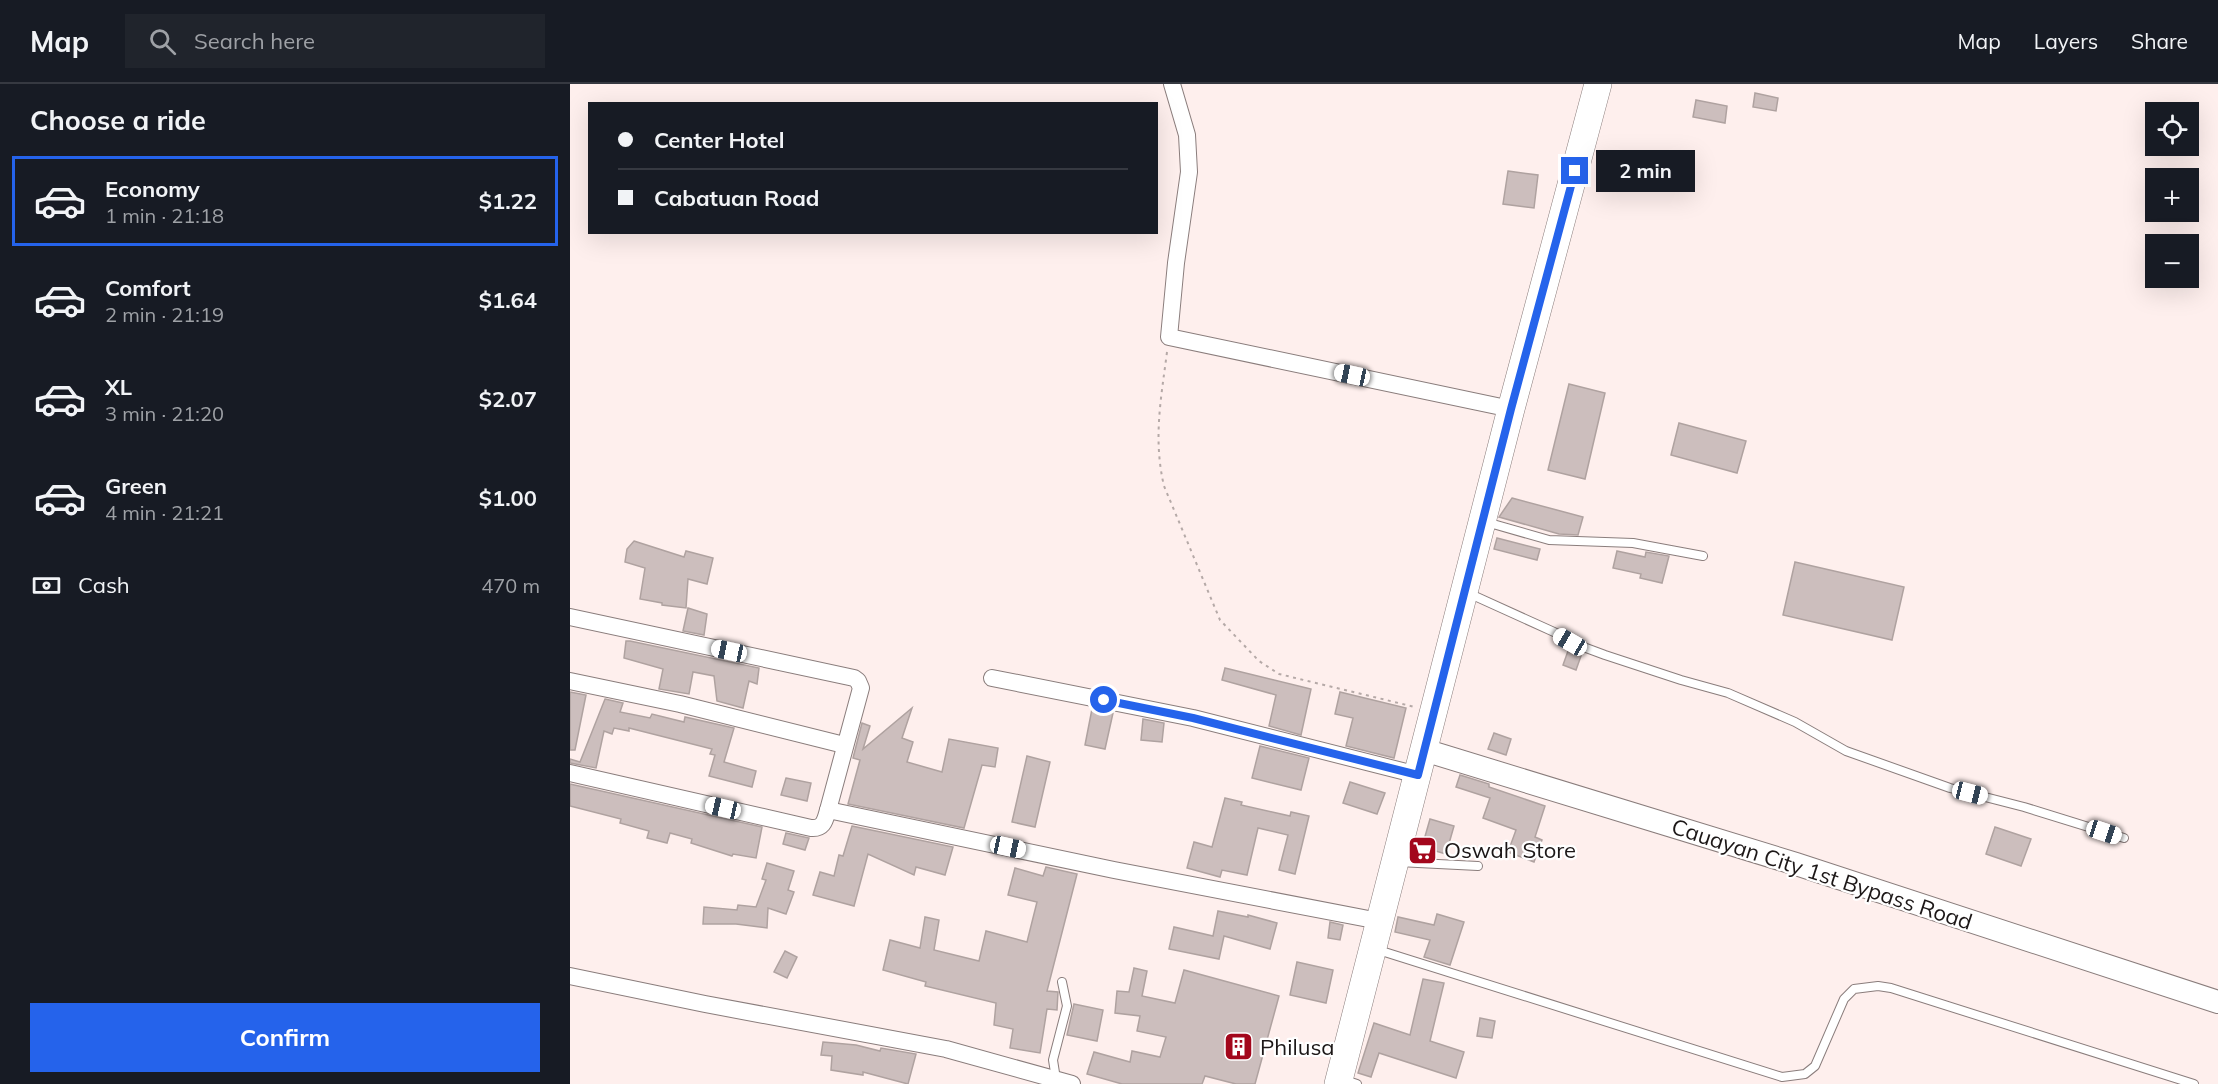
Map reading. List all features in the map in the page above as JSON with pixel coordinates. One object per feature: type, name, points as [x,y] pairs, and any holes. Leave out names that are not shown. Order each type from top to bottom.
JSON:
[{"type":"highway","points":[[1345,1082],[1378,921],[1598,84]]},
{"type":"main road","name":"Cauayan City 1st Bypass Road","points":[[1421,762],[1796,864],[2218,1002]]},
{"type":"street","points":[[1172,84],[1187,135],[1189,172],[1176,263],[1169,337],[1511,409]]},
{"type":"street","points":[[570,617],[854,678],[860,684],[861,694],[844,746],[828,810],[823,824],[818,828],[570,773]]},
{"type":"street","points":[[992,678],[1421,762]]},
{"type":"street","points":[[570,681],[680,704],[844,746]]},
{"type":"street","points":[[828,810],[1125,873],[1378,921]]},
{"type":"street","points":[[570,976],[946,1049],[1064,1082]]},
{"type":"lane","points":[[1483,520],[1549,540],[1633,543],[1703,556]]},
{"type":"lane","points":[[1465,591],[1554,632],[1570,642],[1681,680],[1728,693],[1795,722],[1846,751],[1950,788],[2024,807],[2124,838]]},
{"type":"lane","points":[[1395,861],[1478,866]]},
{"type":"lane","points":[[1374,948],[1782,1077],[1805,1074],[1815,1066],[1844,999],[1854,989],[1878,986],[1891,987],[2194,1084]]},
{"type":"lane","points":[[1062,982],[1066,1006],[1053,1060],[1064,1082]]},
{"type":"path","points":[[1169,337],[1158,433],[1160,468],[1164,486],[1220,620],[1259,661],[1279,674],[1434,712]]},
{"type":"building","points":[[1755,93],[1778,98],[1776,111],[1753,107]]},
{"type":"building","points":[[1696,100],[1727,106],[1725,123],[1693,117]]},
{"type":"building","points":[[1508,171],[1538,175],[1534,208],[1503,204]]},
{"type":"building","points":[[1569,384],[1605,393],[1585,479],[1548,470]]},
{"type":"building","points":[[1679,423],[1746,441],[1737,473],[1671,455]]},
{"type":"building","points":[[1512,498],[1583,517],[1578,535],[1559,534],[1499,517]]},
{"type":"building","points":[[1497,538],[1540,549],[1537,560],[1494,549]]},
{"type":"building","points":[[634,541],[684,557],[686,551],[713,558],[707,584],[688,579],[686,608],[640,599],[645,568],[625,562],[627,549]]},
{"type":"building","points":[[1617,551],[1645,557],[1646,552],[1669,556],[1662,583],[1640,578],[1641,574],[1613,568]]},
{"type":"building","points":[[1795,562],[1904,587],[1892,640],[1783,615]]},
{"type":"building","points":[[688,608],[707,614],[704,635],[683,631]]},
{"type":"building","points":[[626,641],[759,668],[757,684],[749,681],[743,708],[717,701],[714,676],[693,672],[689,694],[659,689],[663,669],[624,658]]},
{"type":"building","points":[[1568,651],[1581,656],[1576,670],[1563,665]]},
{"type":"building","points":[[1225,668],[1311,689],[1301,735],[1269,726],[1276,695],[1222,680]]},
{"type":"building","points":[[570,692],[586,695],[575,750],[570,750]]},
{"type":"building","points":[[1340,692],[1406,708],[1394,758],[1346,746],[1353,718],[1335,714]]},
{"type":"building","points":[[605,699],[623,703],[620,712],[650,718],[652,714],[684,722],[685,717],[734,728],[724,762],[756,771],[752,787],[709,776],[715,755],[710,754],[712,749],[629,728],[629,731],[614,728],[612,734],[604,731],[596,768],[570,763],[570,759],[580,762]]},
{"type":"building","points":[[912,708],[902,738],[913,742],[907,762],[942,772],[949,739],[998,748],[995,767],[982,765],[964,828],[848,804],[860,760],[853,758],[862,723],[870,726],[863,749]]},
{"type":"building","points":[[1092,709],[1113,713],[1105,749],[1085,745]]},
{"type":"building","points":[[1143,719],[1164,723],[1162,742],[1141,740]]},
{"type":"building","points":[[1494,733],[1511,739],[1506,755],[1488,749]]},
{"type":"building","points":[[1260,746],[1309,758],[1301,790],[1252,778]]},
{"type":"building","points":[[1027,756],[1050,762],[1035,827],[1012,822]]},
{"type":"building","points":[[1460,775],[1545,806],[1535,837],[1542,840],[1534,862],[1508,852],[1516,830],[1483,818],[1490,798],[1456,787]]},
{"type":"building","points":[[786,778],[811,783],[807,801],[781,795]]},
{"type":"building","points":[[1350,782],[1385,793],[1377,814],[1343,803]]},
{"type":"building","points":[[570,784],[762,827],[756,858],[733,854],[732,856],[691,843],[692,839],[670,833],[667,843],[647,838],[649,831],[620,823],[621,819],[570,806]]},
{"type":"building","points":[[1225,798],[1242,802],[1241,805],[1290,816],[1291,812],[1309,816],[1295,874],[1279,870],[1288,835],[1258,828],[1247,875],[1222,870],[1220,877],[1187,868],[1194,842],[1212,847]]},
{"type":"building","points":[[1430,819],[1454,826],[1446,854],[1422,847]]},
{"type":"building","points":[[852,826],[953,847],[945,875],[916,867],[914,875],[868,854],[854,906],[813,895],[820,872],[834,876],[839,855],[843,856]]},
{"type":"building","points":[[1995,827],[2031,839],[2021,866],[1986,854]]},
{"type":"building","points":[[786,833],[809,838],[805,850],[783,844]]},
{"type":"building","points":[[767,863],[794,871],[788,890],[794,892],[786,914],[768,908],[767,928],[736,924],[703,924],[704,907],[737,910],[738,905],[756,907],[766,880],[762,879]]},
{"type":"building","points":[[1046,867],[1077,874],[1047,991],[1058,992],[1057,1010],[1047,1009],[1040,1053],[1010,1048],[1013,1029],[994,1025],[996,1003],[925,986],[926,982],[883,970],[890,940],[920,948],[925,917],[939,920],[934,950],[979,961],[986,931],[1027,942],[1037,902],[1008,895],[1015,868],[1043,876]]},
{"type":"building","points":[[1218,911],[1248,917],[1248,915],[1277,923],[1270,949],[1224,936],[1219,959],[1169,949],[1174,927],[1213,936]]},
{"type":"building","points":[[1437,914],[1464,922],[1450,965],[1424,957],[1430,940],[1395,932],[1398,917],[1434,925]]},
{"type":"building","points":[[1330,922],[1343,925],[1340,940],[1328,938]]},
{"type":"building","points":[[785,951],[797,957],[787,978],[774,972]]},
{"type":"building","points":[[1297,962],[1333,970],[1326,1003],[1290,995]]},
{"type":"building","points":[[1134,968],[1147,971],[1142,996],[1175,1003],[1184,970],[1279,996],[1255,1084],[1236,1084],[1205,1076],[1202,1084],[1122,1084],[1087,1074],[1094,1052],[1130,1062],[1132,1051],[1160,1057],[1166,1037],[1137,1031],[1140,1016],[1115,1013],[1117,991],[1129,992]]},
{"type":"building","points":[[1423,979],[1444,983],[1430,1041],[1464,1052],[1456,1078],[1379,1053],[1371,1077],[1358,1073],[1374,1023],[1410,1035]]},
{"type":"building","points":[[1074,1004],[1103,1010],[1097,1041],[1067,1035]]},
{"type":"building","points":[[1480,1018],[1495,1021],[1492,1038],[1477,1036]]},
{"type":"building","points":[[823,1042],[916,1054],[908,1084],[863,1072],[863,1075],[831,1070],[832,1056],[821,1055]]},
{"type":"place","name":"Oswah Store","points":[[1423,850]]},
{"type":"place","name":"Philusa","points":[[1239,1047]]},
{"type":"route","points":[[1104,700],[1193,718],[1418,775],[1511,409],[1575,171]]}]
